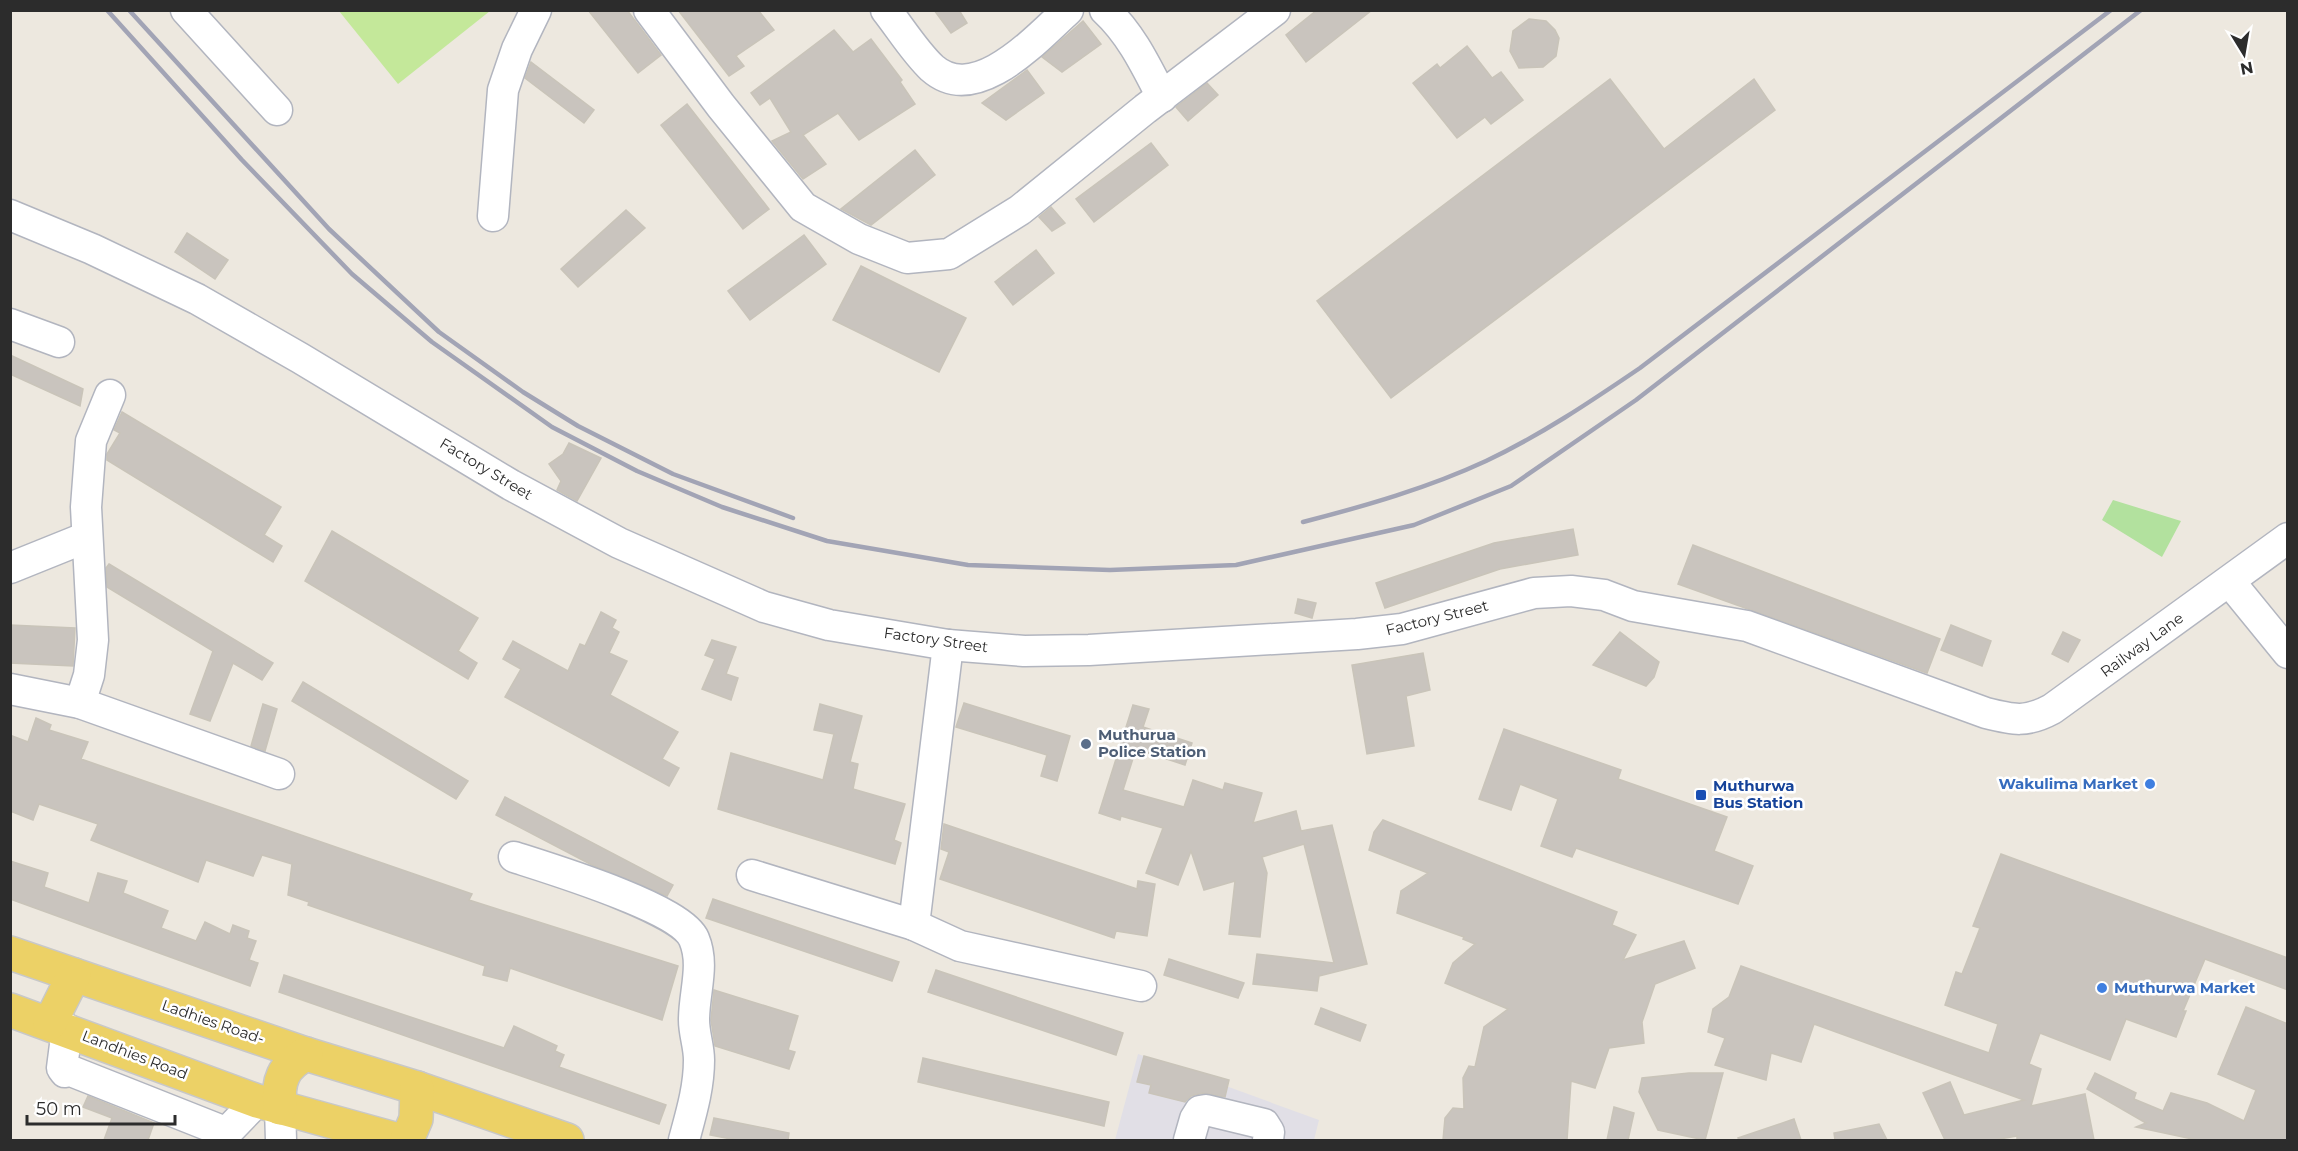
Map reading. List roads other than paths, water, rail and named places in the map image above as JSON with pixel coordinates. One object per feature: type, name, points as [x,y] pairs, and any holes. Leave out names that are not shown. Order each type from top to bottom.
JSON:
[{"type":"main road","name":"Ladhies Road-","points":[[10,953],[567,1140]]},
{"type":"main road","points":[[58,1026],[74,975]]},
{"type":"main road","name":"Landhies Road","points":[[10,1010],[269,1105],[398,1140]]},
{"type":"main road","points":[[269,1105],[279,1096],[285,1072],[290,1063],[306,1054]]},
{"type":"main road","points":[[407,1140],[416,1119],[417,1088]]},
{"type":"street","points":[[186,10],[277,110]]},
{"type":"street","points":[[493,216],[503,90],[517,49],[536,10]]},
{"type":"street","points":[[649,10],[802,207],[859,239],[907,258],[949,254],[1020,210],[1275,10]]},
{"type":"street","points":[[886,10],[933,69],[949,77],[964,79],[994,73],[1049,17]]},
{"type":"street","points":[[1105,10],[1119,23],[1133,43],[1162,97]]},
{"type":"street","name":"Factory Street","points":[[10,215],[92,249],[197,298],[511,486],[619,543],[764,607],[829,625],[948,645],[1024,651],[1089,650],[1357,634],[1402,629],[1534,593],[1571,591],[1604,595],[1633,606],[1747,626],[1939,697]]},
{"type":"street","points":[[10,324],[59,342]]},
{"type":"street","points":[[80,703],[89,675],[93,640],[86,507],[91,441],[110,395]]},
{"type":"street","points":[[10,567],[87,537]]},
{"type":"street","name":"Railway Lane","points":[[1939,697],[1986,713],[2013,719],[2033,719],[2052,710],[2288,538]]},
{"type":"street","points":[[2230,582],[2288,653]]},
{"type":"street","points":[[914,925],[948,645]]},
{"type":"street","points":[[10,689],[80,703],[279,774]]},
{"type":"street","points":[[513,856],[627,896],[689,928],[695,941],[700,972],[694,1005],[693,1034],[699,1058],[697,1091],[684,1140]]},
{"type":"street","points":[[752,875],[914,925],[960,946],[1141,986]]},
{"type":"street","points":[[269,1105],[281,1140]]},
{"type":"street","points":[[1189,1140],[1195,1119],[1200,1111],[1206,1110],[1264,1124],[1269,1132],[1268,1140]]},
{"type":"railway","points":[[107,10],[242,160],[352,274],[432,342],[552,427],[637,471],[722,507],[827,541],[968,565],[1110,570],[1236,565],[1414,525],[1511,486],[1636,400],[2141,10]]},
{"type":"railway","points":[[129,10],[329,229],[439,332],[523,392],[578,426],[673,474],[793,518]]},
{"type":"railway","points":[[1303,522],[1396,496],[1464,471],[1526,440],[1584,406],[1640,368],[2111,10]]},
{"type":"place","name":"Muthurua Police Station","points":[[1086,744]]},
{"type":"place","name":"Wakulima Market","points":[[2150,784]]},
{"type":"place","name":"Muthurwa Bus Station","points":[[1701,795]]},
{"type":"place","name":"Muthurwa Market","points":[[2102,988]]}]
